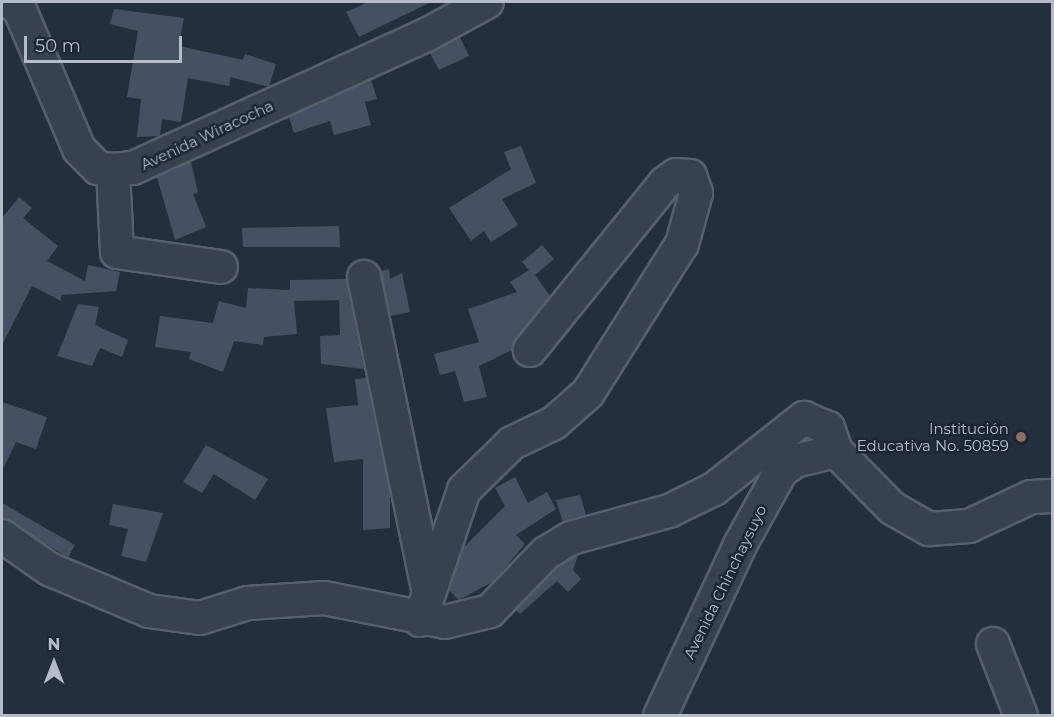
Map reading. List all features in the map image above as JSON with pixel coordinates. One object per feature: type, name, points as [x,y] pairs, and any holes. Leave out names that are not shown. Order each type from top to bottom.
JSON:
[{"type":"street","points":[[9,2],[19,8],[78,149],[98,168],[113,170],[117,252],[221,267]]},
{"type":"street","name":"Avenida Wiracocha","points":[[113,170],[133,168],[428,34],[487,2]]},
{"type":"street","points":[[425,606],[464,490],[512,443],[554,423],[588,393],[641,312],[682,244],[696,193],[690,176],[676,175],[665,183],[530,350]]},
{"type":"street","points":[[364,277],[425,606]]},
{"type":"street","points":[[2,536],[49,569],[149,611],[200,618],[248,603],[324,598],[425,606],[470,620],[490,611],[560,544],[700,497],[804,418],[828,428],[837,451],[892,508],[929,529],[969,526],[1031,497],[1053,496]]},
{"type":"street","name":"Avenida Chinchaysuyo","points":[[660,716],[740,545],[781,471],[809,454],[837,451]]},
{"type":"street","points":[[993,644],[1021,716]]},
{"type":"building","points":[[368,2],[431,2],[359,37],[346,12]]},
{"type":"building","points":[[114,9],[184,18],[179,46],[243,60],[245,54],[276,64],[269,87],[230,77],[229,86],[188,78],[181,122],[162,119],[160,136],[137,137],[141,99],[127,97],[138,31],[110,24]]},
{"type":"building","points":[[460,37],[469,56],[439,70],[430,53]]},
{"type":"building","points":[[371,79],[377,99],[365,102],[371,125],[334,135],[330,121],[294,133],[289,117]]},
{"type":"building","points":[[521,146],[536,183],[502,199],[518,225],[491,242],[484,231],[471,241],[449,208],[511,169],[504,152]]},
{"type":"building","points":[[191,162],[198,193],[193,194],[206,227],[175,240],[157,177]]},
{"type":"building","points":[[19,197],[32,208],[23,218],[58,246],[47,261],[85,281],[88,265],[120,272],[116,291],[61,295],[61,301],[32,286],[2,345],[2,218]]},
{"type":"building","points":[[339,226],[340,247],[243,247],[242,228]]},
{"type":"building","points":[[542,245],[554,259],[535,275],[550,296],[512,350],[479,366],[487,397],[464,402],[455,371],[440,375],[434,354],[479,342],[468,309],[517,292],[510,282],[529,270],[522,262]]},
{"type":"building","points":[[389,269],[390,279],[402,273],[410,312],[390,316],[381,271]]},
{"type":"building","points":[[346,279],[364,369],[321,364],[320,336],[340,335],[339,300],[294,301],[297,334],[264,337],[263,345],[234,341],[223,372],[189,359],[191,352],[155,347],[160,316],[213,323],[219,301],[246,308],[248,288],[290,290],[290,280]]},
{"type":"building","points":[[78,304],[99,307],[95,325],[128,340],[122,357],[100,348],[92,366],[57,356]]},
{"type":"building","points":[[366,378],[390,492],[390,528],[363,530],[363,459],[334,462],[326,408],[358,405],[355,379]]},
{"type":"building","points":[[2,402],[47,417],[36,449],[16,442],[2,471]]},
{"type":"building","points":[[206,445],[268,479],[255,500],[214,474],[202,493],[183,482]]},
{"type":"building","points":[[515,477],[528,503],[547,492],[556,509],[516,535],[525,544],[494,581],[459,600],[449,590],[463,548],[505,506],[495,488]]},
{"type":"building","points":[[580,495],[586,515],[563,522],[556,500]]},
{"type":"building","points":[[2,503],[75,545],[68,557],[2,518]]},
{"type":"building","points":[[113,504],[163,513],[146,562],[121,556],[128,529],[109,525]]},
{"type":"building","points":[[578,555],[573,570],[581,579],[568,592],[557,581],[520,614],[516,610],[557,567]]},
{"type":"place","name":"Institución Educativa No. 50859","points":[[1021,437]]}]
